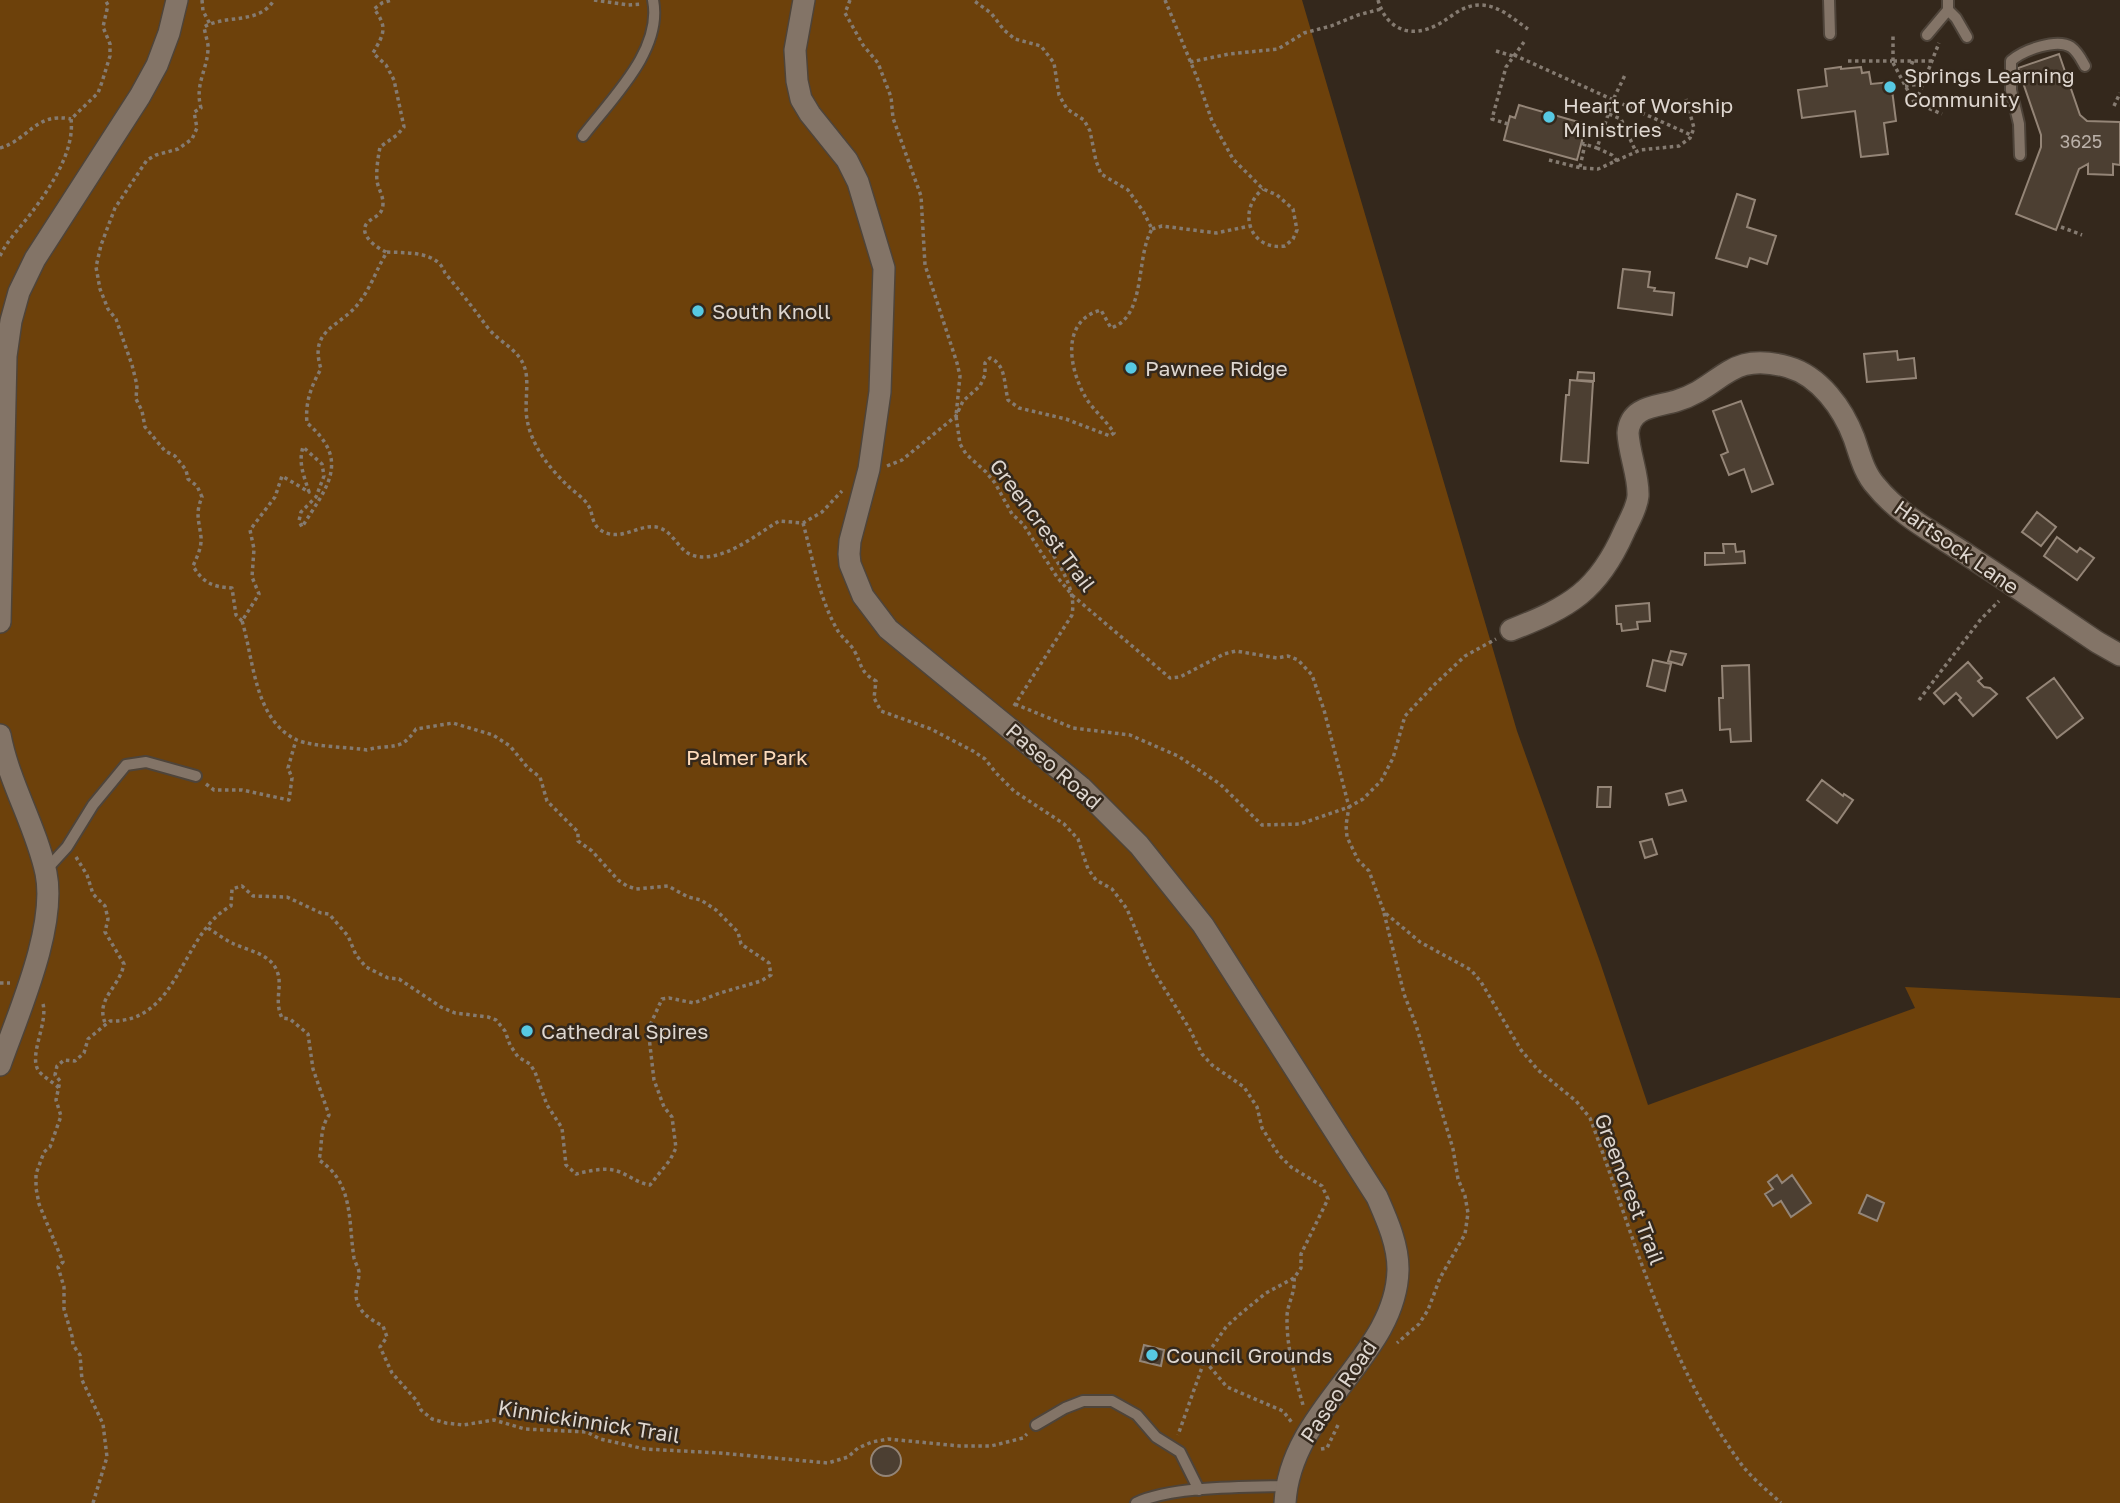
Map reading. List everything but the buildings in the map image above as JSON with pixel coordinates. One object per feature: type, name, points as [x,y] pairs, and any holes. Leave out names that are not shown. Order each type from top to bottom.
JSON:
[{"type":"street","points":[[0,622],[6,356],[16,301],[35,259],[140,96],[165,44],[177,0]]},
{"type":"street","name":"Paseo Road","points":[[804,0],[795,50],[801,99],[847,160],[858,182],[884,268],[880,392],[869,469],[850,541],[850,564],[863,596],[888,629],[1081,787],[1139,845],[1203,925],[1377,1197],[1396,1249],[1398,1267],[1395,1296],[1390,1310],[1372,1342],[1310,1427],[1296,1455],[1286,1495]]},
{"type":"street","name":"Hartsock Lane","points":[[1511,630],[1559,610],[1580,596],[1599,578],[1613,555],[1637,501],[1628,433],[1635,414],[1647,408],[1684,399],[1735,367],[1752,362],[1799,371],[1830,397],[1850,429],[1873,483],[1904,513],[2096,642],[2120,655]]},
{"type":"street","points":[[0,735],[9,770],[45,871],[48,894],[43,929],[27,987],[0,1065]]},
{"type":"lane","points":[[1829,0],[1830,34]]},
{"type":"lane","points":[[583,136],[647,50],[655,17],[653,1]]},
{"type":"lane","points":[[1927,35],[1948,5],[1967,37]]},
{"type":"lane","points":[[2020,155],[2019,124],[2011,90],[2011,61],[2045,46],[2066,45],[2074,48],[2085,66]]},
{"type":"lane","points":[[45,871],[67,847],[93,805],[126,765],[146,762],[196,776]]},
{"type":"lane","points":[[1036,1425],[1083,1401],[1112,1401],[1137,1415],[1156,1437],[1174,1446],[1185,1459],[1199,1490]]},
{"type":"lane","points":[[1136,1503],[1154,1496],[1199,1490],[1286,1495]]},
{"type":"path","points":[[71,119],[98,93],[110,56],[110,44],[103,27],[108,5],[105,0]]},
{"type":"path","points":[[202,0],[203,11],[210,24]]},
{"type":"path","points":[[93,1503],[107,1457],[103,1424],[82,1380],[80,1354],[73,1345],[64,1309],[64,1287],[58,1267],[63,1262],[39,1204],[36,1188],[36,1174],[44,1152],[50,1147],[61,1116],[56,1100],[60,1081],[55,1075],[57,1066],[64,1060],[75,1061],[84,1053],[88,1039],[110,1021],[139,1017],[155,1004],[177,978],[192,953],[197,937],[208,928],[215,916],[231,906],[232,889],[242,886],[253,896],[287,897],[329,914],[337,920],[356,955],[366,967],[388,978],[399,979],[441,1007],[455,1013],[496,1020],[505,1031],[518,1057],[530,1064],[535,1072],[547,1105],[562,1128],[566,1166],[576,1174],[617,1171],[640,1184],[650,1185],[676,1148],[672,1117],[664,1107],[654,1080],[649,1037],[651,1023],[662,999],[694,1003],[761,981],[771,975],[769,963],[741,944],[738,932],[716,909],[668,886],[636,889],[618,880],[592,851],[578,841],[578,831],[547,801],[540,777],[528,768],[510,746],[493,736],[453,723],[416,729],[409,740],[398,747],[367,750],[296,740],[279,725],[260,698],[242,621],[236,615],[232,589],[211,586],[200,577],[193,566],[202,539],[197,509],[202,497],[197,486],[188,480],[186,470],[175,456],[165,452],[145,427],[136,399],[137,385],[132,365],[116,319],[108,309],[100,289],[96,267],[115,208],[147,160],[178,149],[192,139],[197,128],[194,112],[201,108],[198,97],[199,82],[208,46],[204,27],[215,21],[251,17],[269,9],[274,0]]},
{"type":"path","points":[[393,0],[374,9],[383,21],[383,37],[373,53],[386,65],[394,80],[404,127],[380,147],[377,183],[383,202],[381,212],[368,222],[365,228],[367,238],[379,249],[387,252],[417,254],[442,266],[445,274],[475,308],[489,329],[517,353],[526,368],[527,423],[537,445],[548,465],[588,505],[593,521],[599,529],[612,535],[623,535],[650,526],[659,527],[667,531],[690,555],[703,557],[730,550],[759,536],[772,525]]},
{"type":"path","points":[[594,0],[628,5],[653,1]]},
{"type":"path","name":"Greencrest Trail","points":[[850,0],[845,13],[863,45],[878,63],[891,97],[893,118],[921,196],[925,265],[960,376],[956,416],[960,444],[966,454],[995,483],[1012,513],[1023,524],[1057,577],[1073,596],[1170,678],[1180,677],[1224,654],[1236,651],[1277,658],[1288,656],[1298,660],[1312,675],[1324,710],[1349,807],[1347,837],[1358,860],[1369,871],[1384,912],[1420,942],[1471,970],[1521,1049],[1538,1070],[1576,1101],[1590,1118],[1665,1330],[1716,1427],[1741,1464],[1781,1503]]},
{"type":"path","points":[[973,0],[991,13],[1015,39],[1041,46],[1054,63],[1059,95],[1067,109],[1084,120],[1101,174],[1128,190],[1152,229]]},
{"type":"path","points":[[1165,0],[1212,121],[1233,159],[1263,190],[1277,195],[1293,209],[1297,230],[1293,239],[1285,246],[1268,246],[1258,239],[1250,226],[1247,211],[1252,198],[1263,190]]},
{"type":"path","points":[[1378,0],[1388,22],[1397,28],[1410,31],[1435,26],[1457,11],[1470,6],[1491,5],[1528,29]]},
{"type":"path","points":[[1191,62],[1241,52],[1278,49],[1304,33],[1381,9]]},
{"type":"path","points":[[1893,34],[1892,61],[1916,103],[1942,114]]},
{"type":"path","points":[[1916,103],[1940,41]]},
{"type":"path","points":[[1508,124],[1493,119],[1506,67],[1524,42]]},
{"type":"path","points":[[1496,51],[1514,56],[1691,135]]},
{"type":"path","points":[[1848,61],[1933,61]]},
{"type":"path","points":[[1905,85],[1913,61]]},
{"type":"path","points":[[1910,68],[1922,85]]},
{"type":"path","points":[[1597,148],[1613,100],[1626,73]]},
{"type":"path","points":[[1905,85],[1922,85]]},
{"type":"path","points":[[2114,106],[2120,93]]},
{"type":"path","points":[[1549,160],[1598,169],[1649,148],[1679,146],[1687,142],[1694,128],[1686,99]]},
{"type":"path","points":[[1609,114],[1621,119],[1636,152]]},
{"type":"path","points":[[0,148],[13,144],[30,127],[41,121],[56,116],[71,119]]},
{"type":"path","points":[[0,256],[6,243],[33,211],[52,181],[73,132],[71,119]]},
{"type":"path","points":[[1580,167],[1583,144],[1612,155],[1617,161]]},
{"type":"path","points":[[956,416],[963,401],[980,386],[985,375],[985,363],[990,358],[995,359],[1002,368],[1008,400],[1019,408],[1066,419],[1110,436],[1114,433],[1104,417],[1092,407],[1077,383],[1072,349],[1075,327],[1083,318],[1101,310],[1111,328],[1121,325],[1128,316],[1140,286],[1145,241],[1152,229],[1162,226],[1216,233],[1250,226]]},
{"type":"path","points":[[2062,227],[2082,235]]},
{"type":"path","points":[[242,621],[258,594],[252,577],[254,549],[250,530],[275,497],[282,477],[309,492],[301,470],[303,447],[322,464],[324,476],[316,497],[301,512],[299,521],[302,527],[328,486],[332,470],[331,459],[321,435],[307,423],[306,408],[313,382],[321,369],[317,354],[318,345],[323,333],[353,312],[387,252]]},
{"type":"path","points":[[803,523],[821,593],[839,632],[855,651],[865,676],[876,681],[874,698],[881,711],[931,729],[973,751],[985,759],[1014,790],[1064,824],[1078,839],[1088,869],[1096,880],[1112,889],[1127,909],[1151,967],[1202,1054],[1244,1087],[1257,1107],[1262,1128],[1279,1155],[1291,1167],[1322,1186],[1328,1199],[1301,1254],[1301,1268],[1294,1278],[1266,1293],[1226,1327],[1204,1361],[1174,1446]]},
{"type":"path","points":[[1003,722],[1072,615],[1073,596],[1069,583],[1042,537]]},
{"type":"path","points":[[1919,700],[1981,619],[1999,601]]},
{"type":"path","points":[[1015,704],[1073,728],[1129,736],[1178,756],[1220,784],[1262,825],[1300,824],[1349,807],[1363,799],[1381,781],[1393,758],[1405,716],[1465,656],[1511,630]]},
{"type":"path","points":[[196,776],[214,790],[242,790],[289,800],[292,778],[288,768],[296,740]]},
{"type":"path","points":[[67,847],[87,875],[93,894],[105,906],[108,919],[105,932],[124,964],[114,987],[102,1004],[101,1014],[106,1025]]},
{"type":"path","points":[[1384,912],[1404,994],[1453,1149],[1468,1213],[1465,1234],[1440,1278],[1428,1310],[1419,1324],[1389,1349]]},
{"type":"path","name":"Kinnickinnick Trail","points":[[208,928],[233,944],[259,953],[272,965],[278,974],[277,1003],[282,1018],[290,1019],[308,1034],[313,1069],[329,1115],[321,1126],[323,1142],[319,1160],[339,1178],[349,1209],[355,1262],[359,1271],[356,1295],[362,1312],[383,1326],[387,1336],[380,1347],[388,1366],[417,1401],[421,1410],[432,1419],[463,1425],[494,1420],[525,1429],[587,1432],[600,1439],[645,1450],[720,1453],[828,1463],[848,1457],[858,1448],[872,1442],[888,1439],[991,1446],[1023,1438],[1036,1425]]},
{"type":"path","points":[[39,998],[44,1006],[44,1014],[36,1063],[38,1071],[59,1088]]},
{"type":"path","points":[[1294,1278],[1296,1288],[1286,1317],[1290,1363],[1310,1427]]},
{"type":"path","points":[[1204,1361],[1227,1387],[1283,1411],[1290,1422],[1310,1427]]},
{"type":"green space","name":"Palmer Park","points":[[0,0],[1302,0],[1517,731],[1648,1105],[1915,1008],[1905,987],[2120,998],[2120,1503],[0,1503]]},
{"type":"place","name":"Springs Learning Community","points":[[1890,87]]},
{"type":"place","name":"Heart of Worship Ministries","points":[[1549,117]]},
{"type":"place","name":"South Knoll","points":[[698,311]]},
{"type":"place","name":"Pawnee Ridge","points":[[1131,368]]},
{"type":"place","name":"Cathedral Spires","points":[[527,1031]]},
{"type":"place","name":"Council Grounds","points":[[1152,1355]]}]
